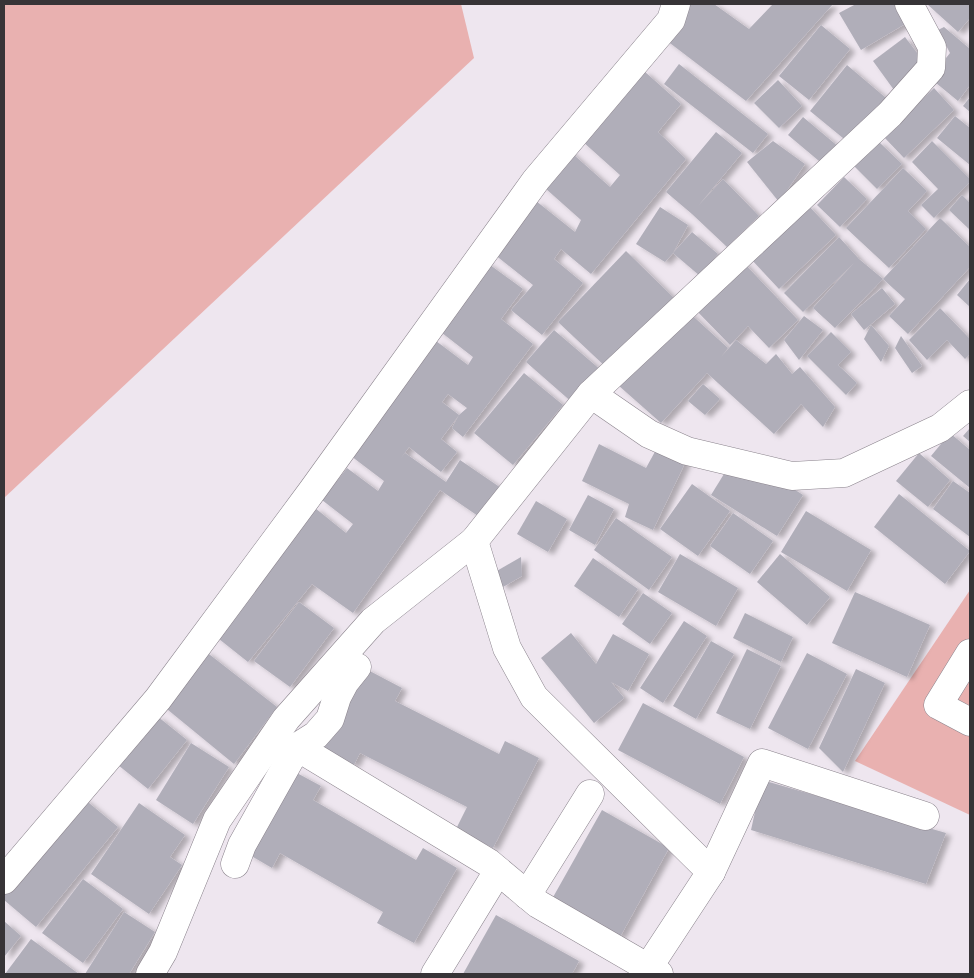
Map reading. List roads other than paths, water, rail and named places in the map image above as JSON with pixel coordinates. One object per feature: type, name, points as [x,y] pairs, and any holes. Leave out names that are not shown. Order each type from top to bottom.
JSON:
[{"type":"street","points":[[4,880],[158,699],[312,491],[536,180],[671,20],[676,4]]},
{"type":"street","points":[[150,974],[163,952],[217,820],[286,719],[373,621],[474,541],[591,394],[890,114],[931,68],[932,47],[909,4]]},
{"type":"street","points":[[591,394],[649,434],[687,451],[792,476],[844,472],[940,428],[970,404]]},
{"type":"street","points":[[474,541],[507,648],[534,697],[711,872]]},
{"type":"street","points":[[970,653],[938,705],[970,722]]},
{"type":"street","points":[[235,864],[242,845],[297,747],[316,735],[330,719],[337,697],[345,682],[358,667]]},
{"type":"street","points":[[297,747],[489,863],[538,904],[650,972],[711,872],[762,763],[926,816]]},
{"type":"street","points":[[527,895],[590,794]]},
{"type":"street","points":[[435,974],[498,871]]}]
